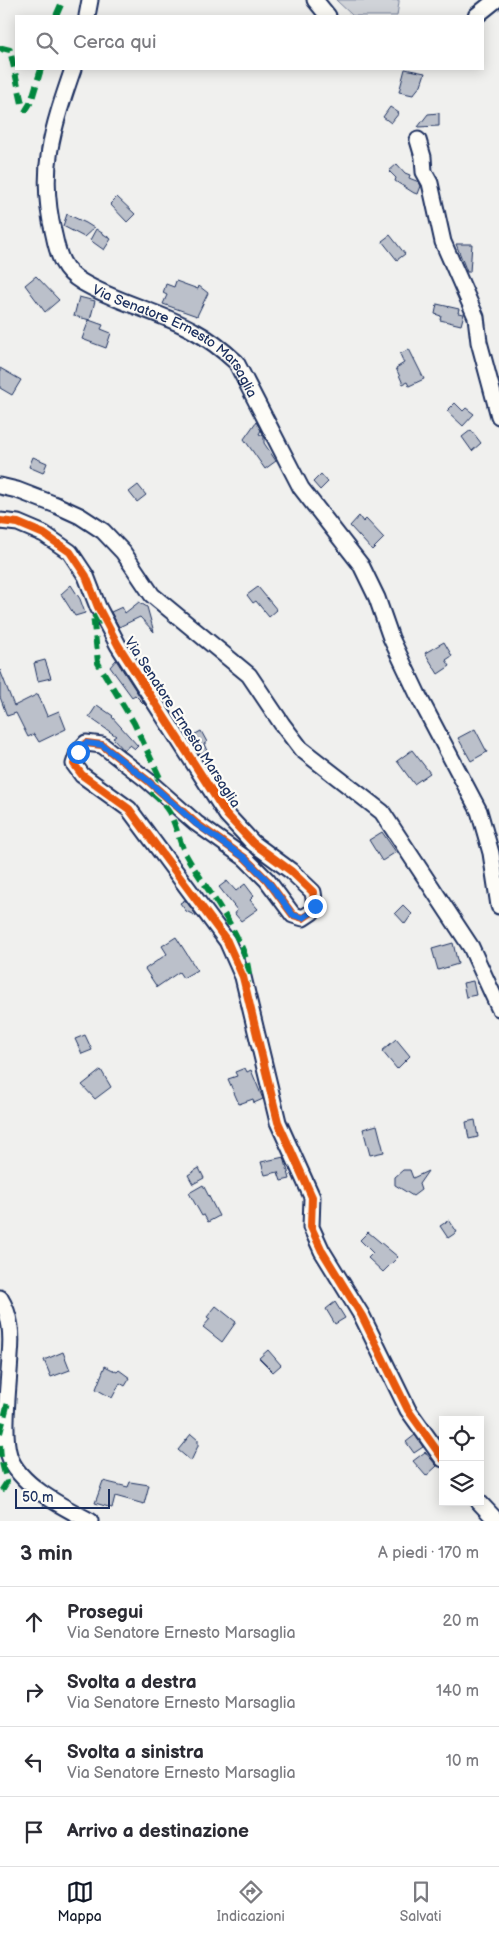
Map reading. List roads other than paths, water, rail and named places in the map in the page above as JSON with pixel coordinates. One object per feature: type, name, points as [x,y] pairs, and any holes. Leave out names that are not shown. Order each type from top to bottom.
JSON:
[{"type":"street","points":[[87,15],[90,0]]},
{"type":"street","points":[[316,0],[327,15]]},
{"type":"street","points":[[477,15],[496,0]]},
{"type":"street","name":"Via Senatore Ernesto Marsaglia","points":[[73,70],[51,142],[46,171],[46,196],[59,260],[80,281],[112,297],[192,330],[221,349],[236,362],[301,488],[361,565],[377,598],[390,638],[419,697],[480,811],[491,853],[499,906]]},
{"type":"street","points":[[418,140],[423,157],[424,172],[430,183],[443,242],[476,316],[479,342],[499,416]]},
{"type":"street","points":[[0,486],[18,490],[56,505],[80,516],[103,531],[123,552],[152,595],[250,675],[301,749],[382,812],[471,947],[499,1008]]},
{"type":"street","name":"Via Senatore Ernesto Marsaglia","points":[[0,521],[18,524],[44,534],[70,552],[86,576],[98,607],[118,645],[227,815],[253,843],[291,871],[313,892],[315,906],[312,912],[303,918],[293,915],[267,880],[245,858],[196,824],[147,780],[102,745],[86,743],[78,752],[74,764],[82,775],[129,809],[227,941],[243,977],[278,1122],[312,1197],[311,1227],[322,1251],[362,1316],[408,1410],[439,1453]]},
{"type":"street","points":[[0,1298],[8,1311],[11,1338],[7,1421],[9,1455],[17,1470],[43,1495],[90,1521]]},
{"type":"street","points":[[483,1506],[497,1521]]}]
